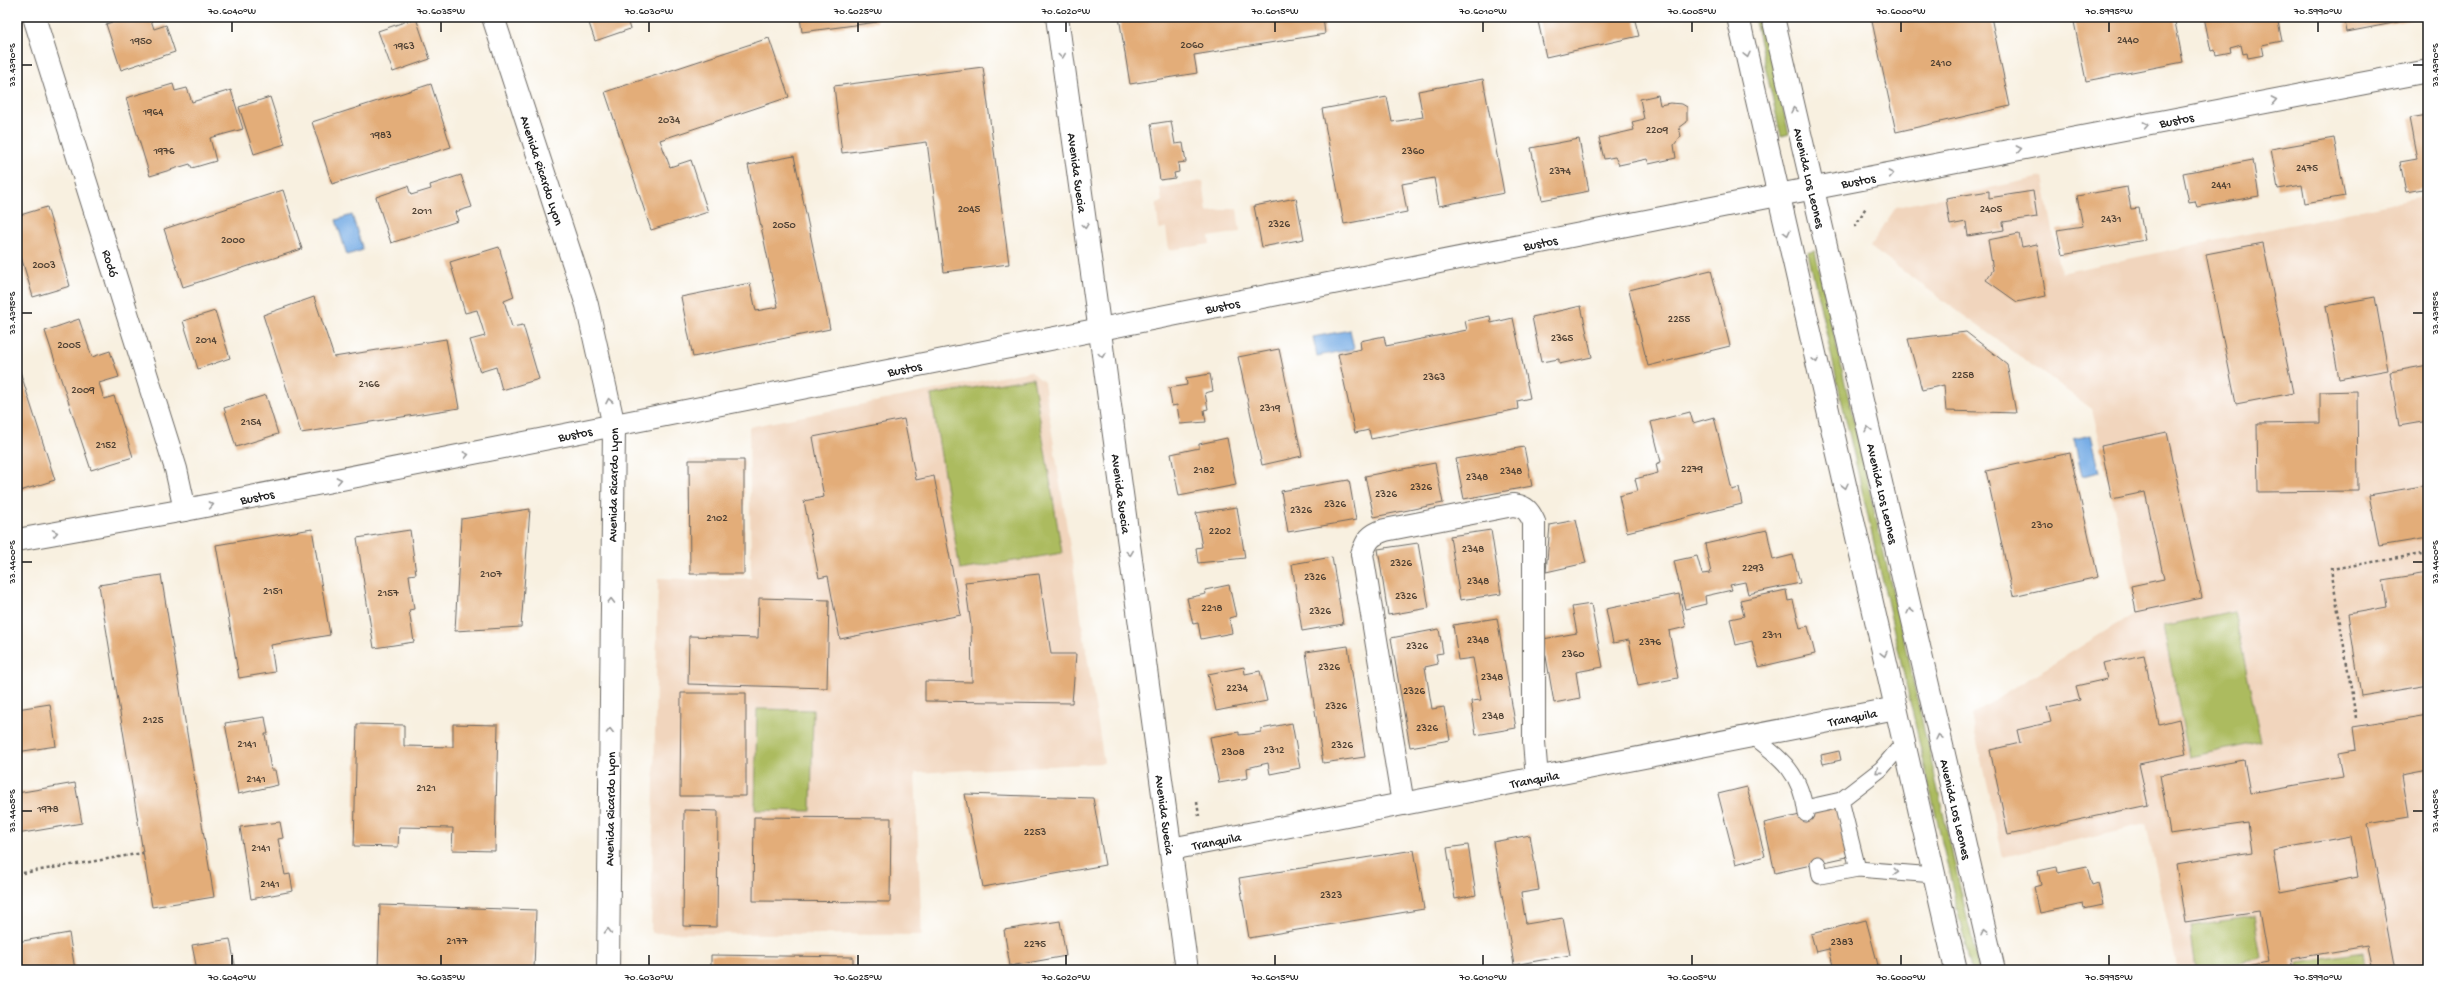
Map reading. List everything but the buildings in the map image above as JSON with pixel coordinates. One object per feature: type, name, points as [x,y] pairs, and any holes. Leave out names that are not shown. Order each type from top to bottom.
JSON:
[{"type":"street","name":"Rodó","points":[[34,17],[176,468],[185,510]]},
{"type":"street","name":"Avenida Ricardo Lyon","points":[[493,17],[587,305],[614,426],[608,970]]},
{"type":"street","name":"Avenida Suecia","points":[[1057,17],[1098,329],[1172,849],[1187,970]]},
{"type":"street","points":[[1738,17],[1956,970]]},
{"type":"street","name":"Avenida Los Leones","points":[[1773,17],[1811,189],[1994,970]]},
{"type":"street","name":"Bustos","points":[[17,540],[185,510],[1778,195],[2428,71]]},
{"type":"street","points":[[1402,804],[1362,554],[1367,540],[1375,533],[1385,530],[1513,505],[1520,506],[1528,511],[1534,522],[1534,742],[1537,778]]},
{"type":"street","name":"Tranquila","points":[[1172,849],[1896,708]]},
{"type":"lane","points":[[1752,736],[1777,755],[1799,782],[1806,811],[1840,800],[1880,769],[1904,742]]},
{"type":"lane","points":[[1840,800],[1858,868]]},
{"type":"lane","points":[[1818,864],[1820,876],[1858,868],[1934,875]]},
{"type":"path","points":[[1855,227],[1866,207]]},
{"type":"path","points":[[2356,718],[2331,569],[2428,553]]},
{"type":"path","points":[[1197,802],[1200,818]]},
{"type":"path","points":[[17,874],[143,853]]},
{"type":"shaded area","points":[[2043,177],[2061,273],[2428,196],[2428,970],[2178,970],[2146,824],[2003,857],[1971,715],[2136,612],[2101,446],[2092,409],[1870,247],[1896,207]]},
{"type":"shaded area","points":[[1203,181],[1207,212],[1237,208],[1240,232],[1209,237],[1210,244],[1169,250],[1166,228],[1159,229],[1156,203],[1162,202],[1160,188]]},
{"type":"shaded area","points":[[1030,371],[1044,382],[1104,763],[915,773],[922,935],[651,933],[658,578],[706,580],[751,578],[749,427]]},
{"type":"green space","points":[[1754,17],[1762,17],[1789,134],[1781,136]]},
{"type":"green space","points":[[1815,251],[1979,970],[1971,970],[1808,253]]},
{"type":"green space","points":[[1033,378],[1062,553],[960,570],[931,395]]},
{"type":"green space","points":[[2234,611],[2261,742],[2189,757],[2163,626]]},
{"type":"green space","points":[[757,709],[813,710],[811,811],[755,810]]},
{"type":"green space","points":[[2255,916],[2262,958],[2196,969],[2190,926]]},
{"type":"green space","points":[[2363,952],[2366,970],[2299,970],[2298,962]]},
{"type":"water","points":[[352,215],[363,250],[347,255],[336,220]]},
{"type":"water","points":[[1350,330],[1354,349],[1317,356],[1313,337]]},
{"type":"water","points":[[2091,435],[2100,472],[2082,476],[2074,439]]}]
